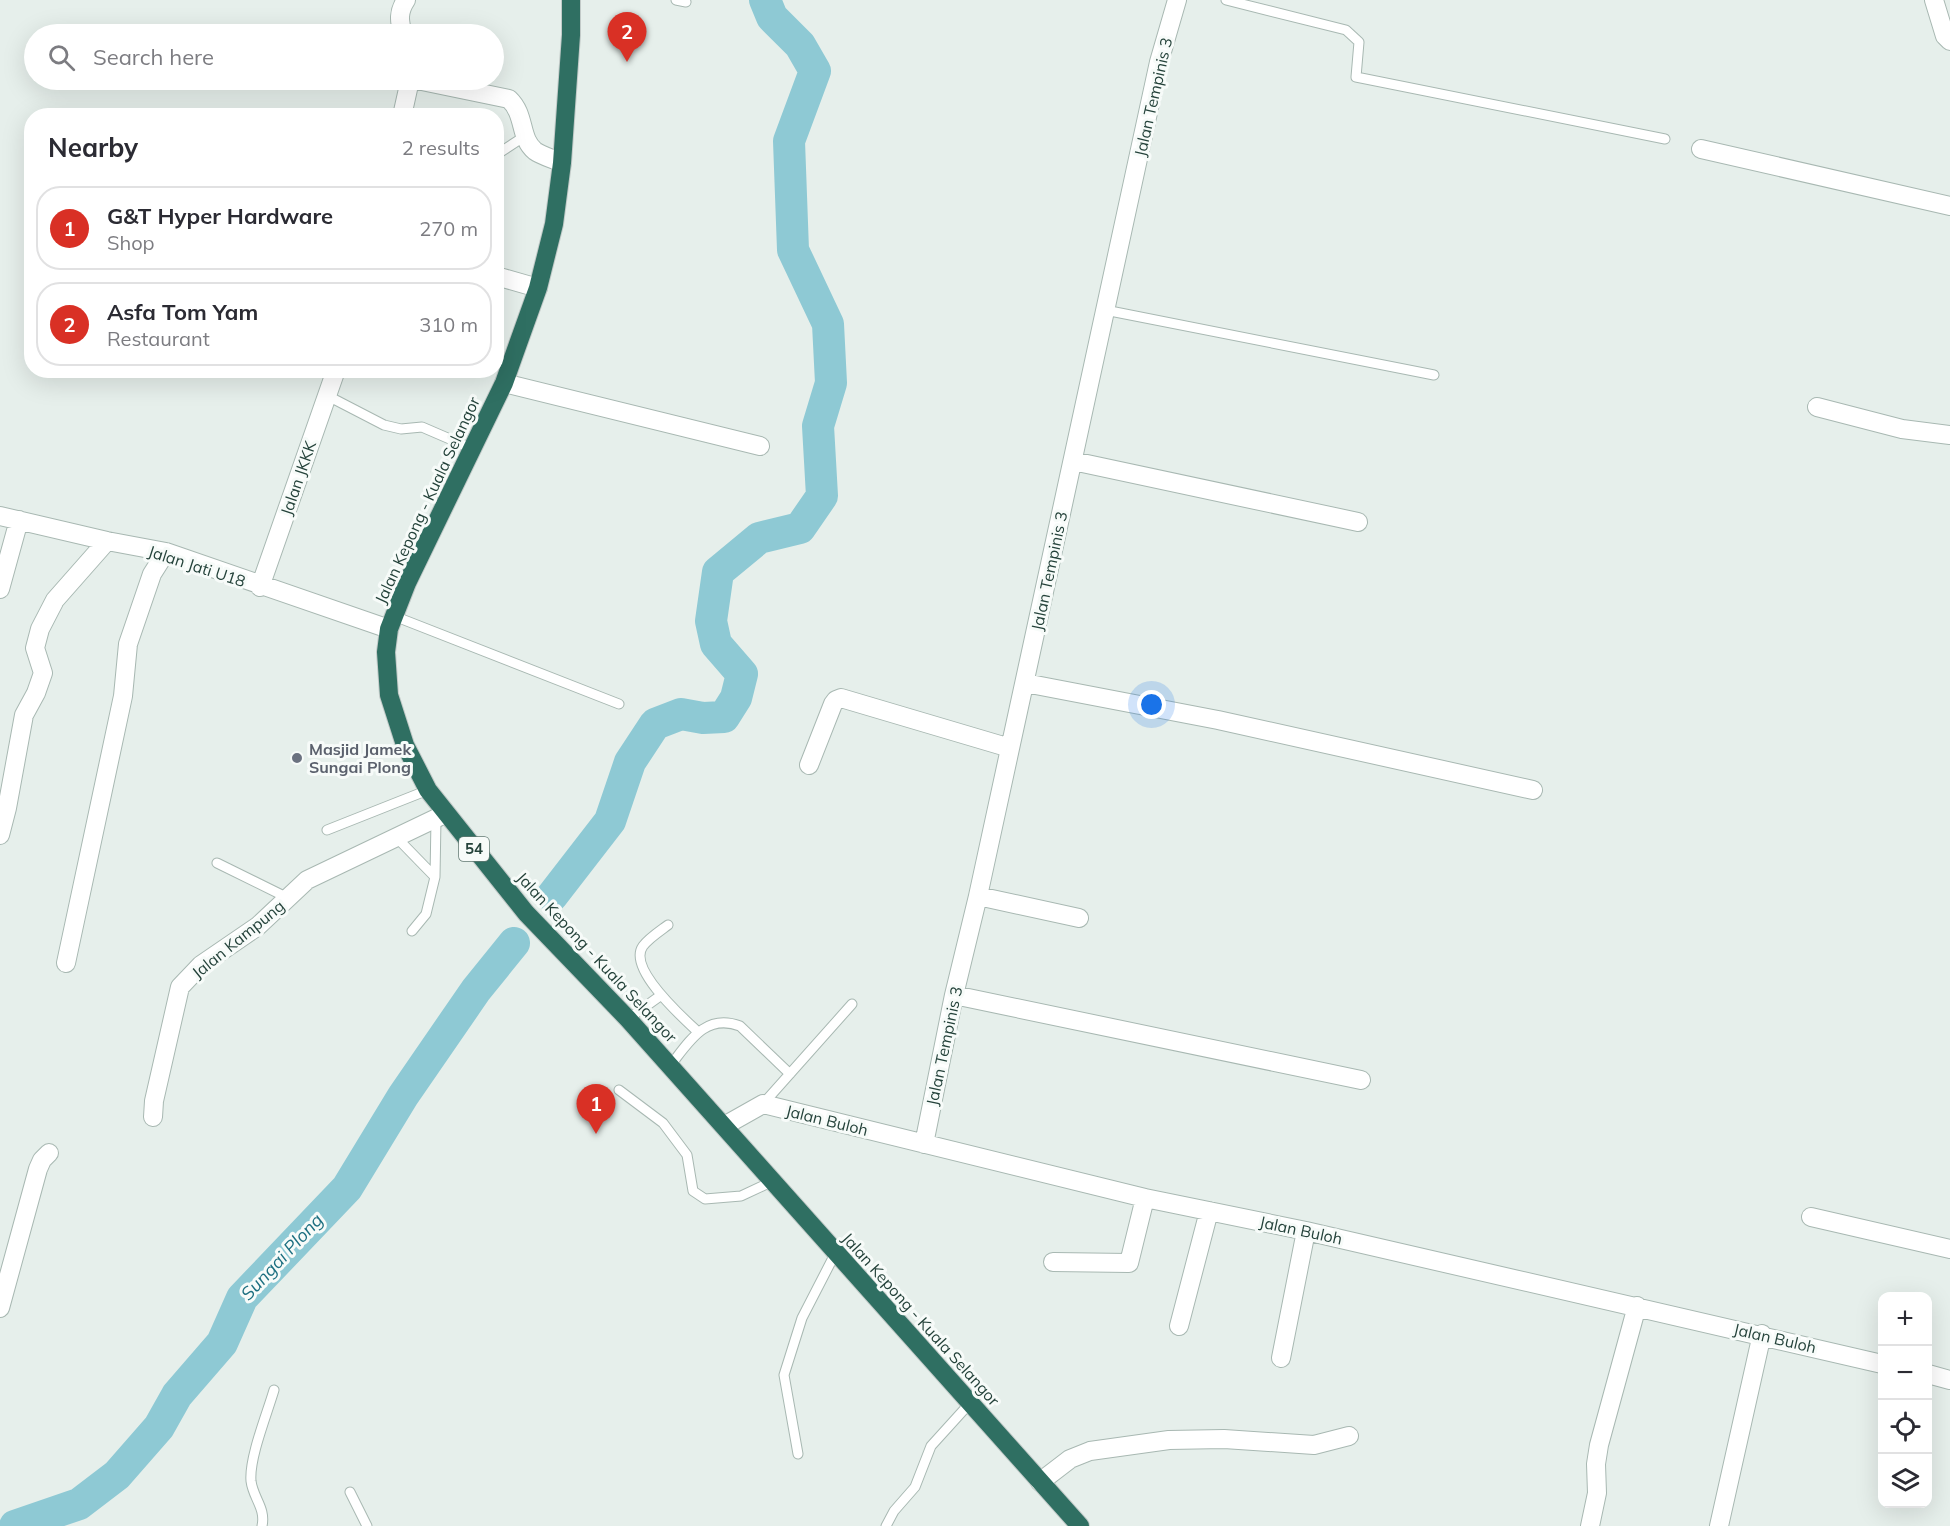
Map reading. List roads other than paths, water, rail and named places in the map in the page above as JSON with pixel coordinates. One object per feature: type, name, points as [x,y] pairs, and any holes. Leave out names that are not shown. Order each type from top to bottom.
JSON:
[{"type":"highway","name":"Jalan Kepong - Kuala Selangor","points":[[571,0],[571,35],[562,163],[554,224],[538,288],[504,383],[407,583],[392,623],[386,652],[389,695],[405,745],[441,816],[526,913],[628,1018],[1080,1526]]},
{"type":"street","points":[[401,24],[399,17],[401,8],[406,0]]},
{"type":"street","name":"Jalan Tempinis 3","points":[[924,1144],[954,994],[1025,683],[1159,62],[1177,0]]},
{"type":"street","points":[[1934,0],[1945,36],[1950,40]]},
{"type":"street","points":[[404,108],[408,90]]},
{"type":"street","points":[[465,90],[509,99],[518,108],[527,142],[536,152],[562,163]]},
{"type":"street","points":[[1701,149],[1950,206]]},
{"type":"street","points":[[504,278],[538,288]]},
{"type":"street","name":"Jalan JKKK","points":[[261,587],[333,378]]},
{"type":"street","points":[[504,383],[760,446]]},
{"type":"street","points":[[1817,407],[1902,429],[1950,435]]},
{"type":"street","points":[[1073,461],[1358,522]]},
{"type":"street","name":"Jalan Jati U18","points":[[0,516],[166,552],[261,587],[392,623]]},
{"type":"street","points":[[0,589],[19,520]]},
{"type":"street","points":[[0,835],[24,715],[36,693],[43,673],[35,648],[40,629],[55,600],[107,541]]},
{"type":"street","points":[[66,963],[123,696],[128,644],[152,574],[166,552]]},
{"type":"street","points":[[1025,683],[1218,720],[1533,790]]},
{"type":"street","points":[[809,765],[833,704],[841,698],[1010,748]]},
{"type":"street","name":"Jalan Kampung","points":[[153,1117],[154,1101],[180,987],[201,965],[258,926],[307,880],[441,816]]},
{"type":"street","points":[[978,896],[1079,918]]},
{"type":"street","points":[[954,994],[1362,1080]]},
{"type":"street","name":"Jalan Buloh","points":[[724,1126],[763,1104],[1145,1198],[1306,1231],[1762,1334],[1878,1363]]},
{"type":"street","points":[[0,1308],[38,1170],[42,1160],[49,1153]]},
{"type":"street","points":[[1053,1262],[1129,1263],[1145,1198]]},
{"type":"street","points":[[1179,1326],[1209,1211]]},
{"type":"street","points":[[1811,1217],[1950,1249]]},
{"type":"street","points":[[1281,1358],[1306,1231]]},
{"type":"street","points":[[1590,1526],[1597,1492],[1596,1464],[1599,1445],[1636,1306]]},
{"type":"street","points":[[1719,1526],[1762,1334]]},
{"type":"street","points":[[1932,1375],[1950,1380]]},
{"type":"street","points":[[1040,1482],[1070,1458],[1090,1451],[1169,1440],[1224,1439],[1314,1445],[1349,1436]]},
{"type":"lane","points":[[1226,0],[1346,30],[1359,42],[1356,77],[1665,139]]},
{"type":"lane","points":[[504,150],[525,136]]},
{"type":"lane","points":[[1105,310],[1434,375]]},
{"type":"lane","points":[[326,395],[384,425],[401,429],[422,427],[473,449]]},
{"type":"lane","points":[[392,623],[619,704]]},
{"type":"lane","points":[[327,830],[428,790]]},
{"type":"lane","points":[[412,931],[426,914],[435,877],[441,816]]},
{"type":"lane","points":[[397,838],[435,877]]},
{"type":"lane","points":[[217,863],[288,898]]},
{"type":"lane","points":[[668,925],[643,946],[639,955],[641,964],[660,996],[697,1031]]},
{"type":"lane","points":[[628,1018],[660,996]]},
{"type":"lane","points":[[763,1104],[852,1004]]},
{"type":"lane","points":[[670,1066],[697,1031],[721,1022],[740,1026],[790,1074]]},
{"type":"lane","points":[[619,1090],[663,1123],[687,1155],[693,1191],[705,1199],[741,1196],[773,1181]]},
{"type":"lane","points":[[798,1454],[784,1375],[802,1318],[836,1252]]},
{"type":"lane","points":[[262,1526],[264,1516],[251,1482],[253,1461],[274,1390]]},
{"type":"lane","points":[[886,1526],[894,1511],[915,1487],[931,1446],[970,1403]]},
{"type":"lane","points":[[350,1492],[367,1526]]},
{"type":"waterway","name":"Sungai Plong","points":[[552,896],[610,821],[630,762],[655,724],[681,714],[703,718],[724,717],[736,698],[742,674],[716,644],[711,621],[718,572],[759,538],[800,528],[822,496],[818,426],[831,383],[828,324],[793,250],[789,141],[815,71],[800,45],[772,17],[765,0]]},
{"type":"waterway","name":"Sungai Plong","points":[[15,1526],[79,1504],[117,1475],[159,1427],[177,1395],[222,1343],[242,1298],[347,1188],[403,1096],[476,990],[514,943]]},
{"type":"place","name":"Asfa Tom Yam","points":[[627,62]]},
{"type":"place","name":"Masjid Jamek Sungai Plong","points":[[297,758]]},
{"type":"place","name":"G&T Hyper Hardware","points":[[596,1134]]}]
